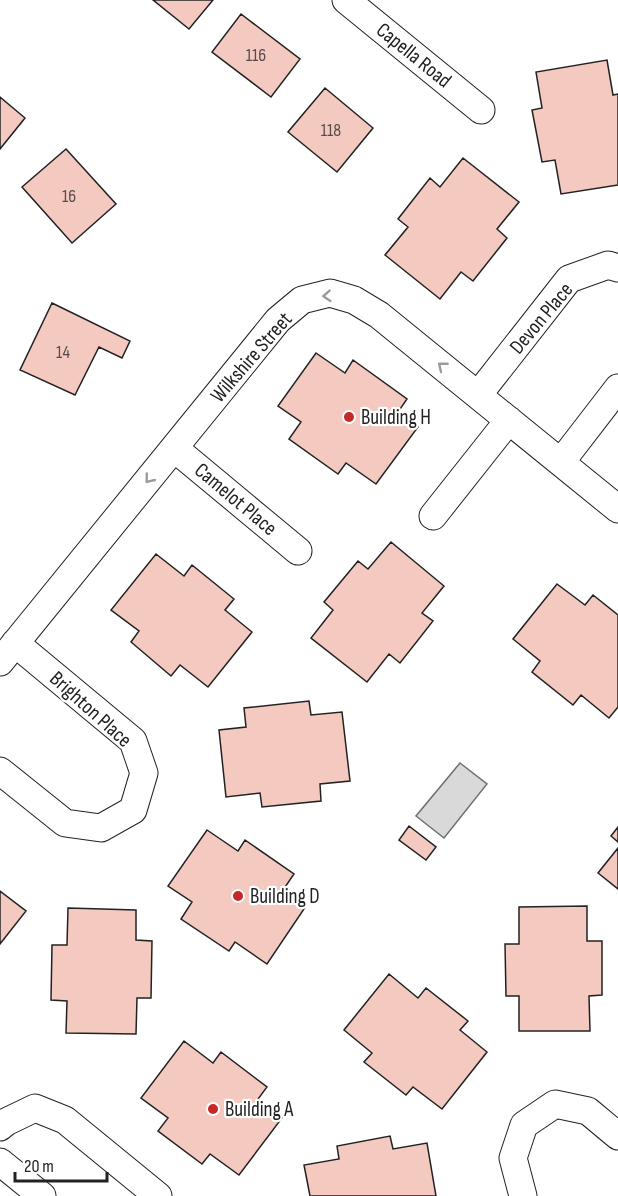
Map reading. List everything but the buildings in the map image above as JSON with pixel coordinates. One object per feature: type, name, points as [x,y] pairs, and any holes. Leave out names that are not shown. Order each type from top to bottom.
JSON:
[{"type":"street","name":"Capella Road","points":[[346,0],[481,110]]},
{"type":"street","name":"Devon Place","points":[[478,395],[569,279],[608,265],[618,268]]},
{"type":"street","name":"Wilkshire Street","points":[[8,652],[278,320],[302,300],[330,293],[354,300],[379,315],[618,509]]},
{"type":"street","points":[[561,462],[618,388]]},
{"type":"street","points":[[433,516],[509,420]]},
{"type":"street","name":"Camelot Place","points":[[174,448],[298,550]]},
{"type":"street","name":"Brighton Place","points":[[0,771],[65,823],[101,828],[133,810],[144,773],[133,741],[8,652]]},
{"type":"street","points":[[523,1196],[513,1158],[524,1125],[555,1104],[588,1111],[618,1136]]},
{"type":"street","points":[[0,1127],[35,1108],[65,1120],[158,1196]]},
{"type":"street","points":[[0,1162],[42,1196]]},
{"type":"shaded area","points":[[460,763],[487,784],[444,838],[416,816]]},
{"type":"place","name":"Building H","points":[[349,417]]},
{"type":"place","name":"Building D","points":[[238,896]]},
{"type":"place","name":"Building A","points":[[213,1109]]}]
